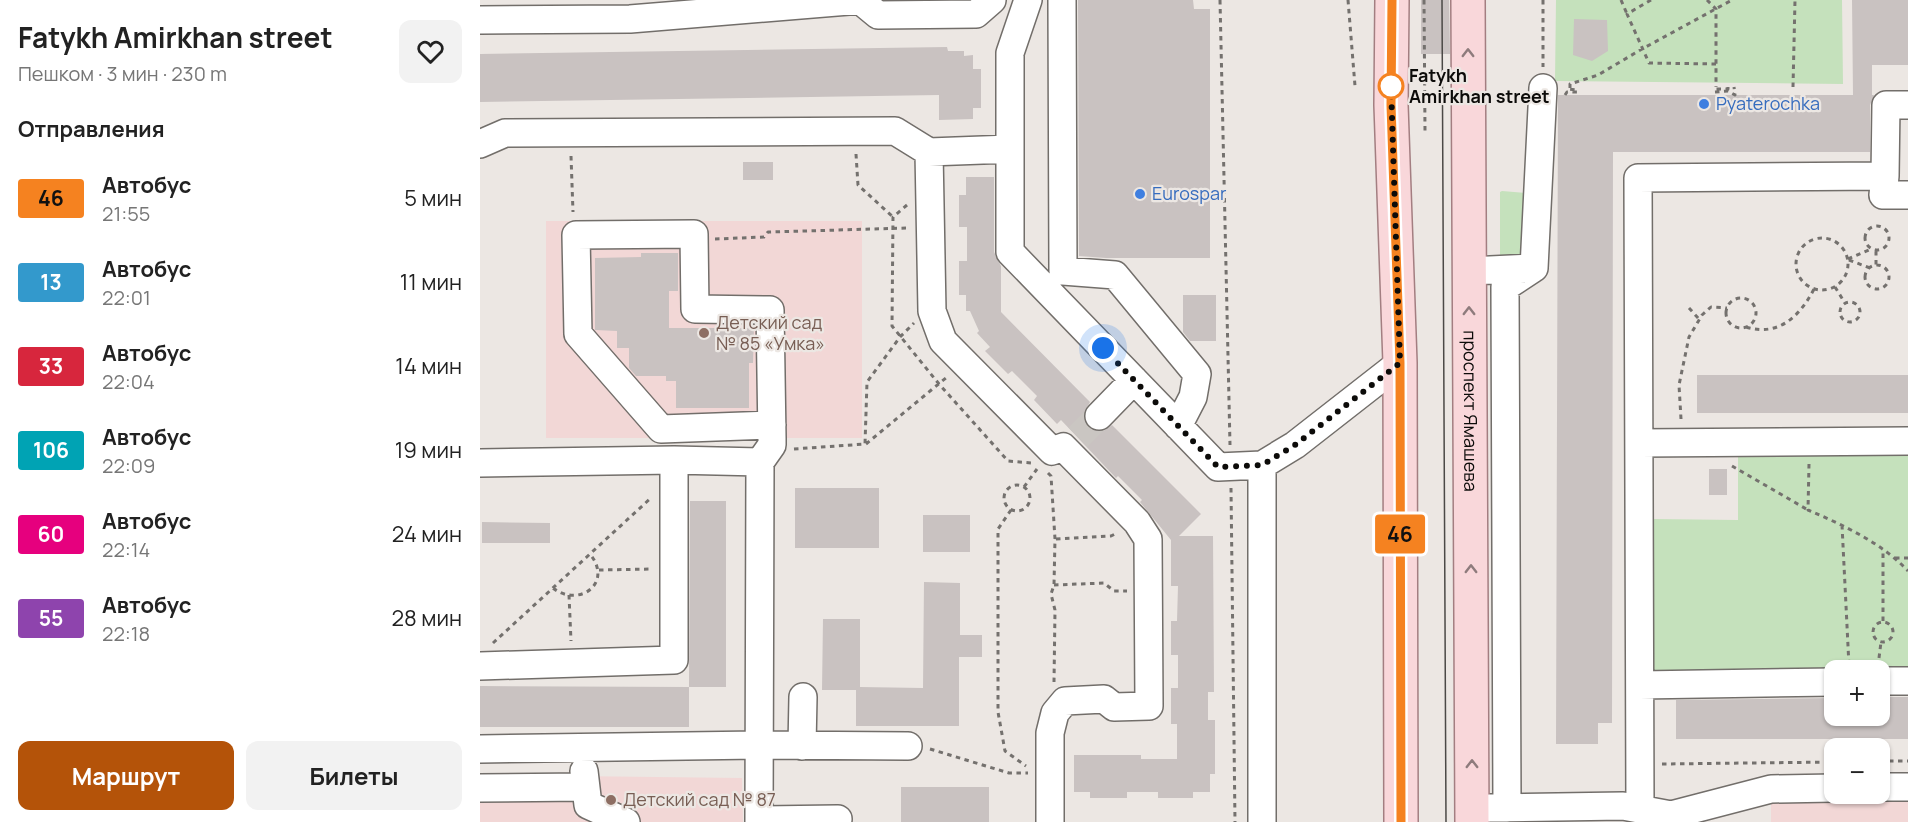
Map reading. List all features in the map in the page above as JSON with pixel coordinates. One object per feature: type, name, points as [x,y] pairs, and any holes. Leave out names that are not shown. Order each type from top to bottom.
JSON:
[{"type":"main road","points":[[1392,0],[1391,105],[1400,363],[1401,822]]},
{"type":"main road","name":"проспект Ямашева","points":[[1468,0],[1472,815]]},
{"type":"lane","points":[[480,20],[630,9],[861,0],[878,15],[976,14],[992,0]]},
{"type":"lane","points":[[1028,0],[1010,53],[1010,252],[1218,467],[1262,465],[1295,445],[1400,363]]},
{"type":"lane","points":[[1062,0],[1063,271],[1115,275],[1197,374],[1193,397],[1178,426]]},
{"type":"lane","points":[[1507,808],[1505,287],[1534,268],[1561,89]]},
{"type":"lane","points":[[1908,105],[1886,105],[1883,195],[1908,195]]},
{"type":"lane","points":[[480,144],[504,133],[894,131],[929,152],[1010,149]]},
{"type":"lane","points":[[929,152],[931,304],[943,341],[1052,451],[1070,442],[1137,522],[1148,539],[1149,706],[1114,707],[1104,699],[1065,701],[1055,713],[1050,733],[1050,822]]},
{"type":"lane","points":[[1641,809],[1638,178],[1885,177]]},
{"type":"lane","points":[[772,425],[661,429],[578,334],[576,235],[694,234],[695,309],[770,310],[772,425],[772,445],[760,462],[759,821],[838,819]]},
{"type":"lane","points":[[1469,271],[1534,268]]},
{"type":"lane","points":[[1099,416],[1134,380]]},
{"type":"lane","points":[[1640,443],[1908,441]]},
{"type":"lane","points":[[480,463],[674,469],[760,462]]},
{"type":"lane","points":[[1262,465],[1262,822]]},
{"type":"lane","points":[[484,656],[572,663],[674,660],[674,469]]},
{"type":"lane","points":[[1890,675],[1908,681]]},
{"type":"lane","points":[[1640,685],[1824,682]]},
{"type":"lane","points":[[802,746],[803,697]]},
{"type":"lane","points":[[480,750],[908,746]]},
{"type":"lane","points":[[584,748],[588,805],[626,822]]},
{"type":"lane","points":[[480,789],[585,787]]},
{"type":"lane","points":[[1890,787],[1908,787]]},
{"type":"lane","points":[[1472,815],[1507,808],[1535,815],[1623,806],[1675,820],[1771,789],[1824,788]]},
{"type":"path","points":[[1220,0],[1235,822]]},
{"type":"path","points":[[1348,0],[1355,86]]},
{"type":"path","points":[[1424,0],[1425,131]]},
{"type":"path","points":[[1543,0],[1561,89],[1598,75],[1732,0]]},
{"type":"path","points":[[1621,0],[1649,63],[1716,64]]},
{"type":"path","points":[[1627,14],[1651,0]]},
{"type":"path","points":[[1707,0],[1716,9],[1716,87]]},
{"type":"path","points":[[1793,87],[1795,0]]},
{"type":"path","points":[[1728,87],[1728,89],[1715,89],[1715,92],[1728,91],[1735,95],[1734,87]]},
{"type":"path","points":[[855,131],[858,185],[893,217]]},
{"type":"path","points":[[571,133],[576,235]]},
{"type":"path","points":[[1879,226],[1887,231],[1889,240],[1884,248],[1876,251],[1865,242],[1866,232],[1879,226]]},
{"type":"path","points":[[694,251],[703,240],[764,237],[768,232],[862,228],[930,229]]},
{"type":"path","points":[[1821,237],[1831,239],[1840,244],[1846,252],[1847,272],[1835,287],[1824,290],[1814,288],[1805,284],[1799,275],[1796,265],[1797,255],[1811,240],[1821,237]]},
{"type":"path","points":[[1848,259],[1871,249]]},
{"type":"path","points":[[1876,251],[1876,265]]},
{"type":"path","points":[[1848,259],[1870,268]]},
{"type":"path","points":[[1876,265],[1887,272],[1888,281],[1882,287],[1873,288],[1866,282],[1866,273],[1876,265]]},
{"type":"path","points":[[1835,287],[1845,304]]},
{"type":"path","points":[[1746,327],[1751,324],[1756,311],[1754,305],[1749,300],[1736,298],[1730,302],[1726,315],[1732,326],[1767,330],[1786,322],[1799,313],[1814,288]]},
{"type":"path","points":[[1852,303],[1858,307],[1859,314],[1855,320],[1848,322],[1841,317],[1840,310],[1845,304],[1852,303]]},
{"type":"path","points":[[866,444],[867,382],[900,337],[931,304]]},
{"type":"path","points":[[1689,308],[1700,320]]},
{"type":"path","points":[[1681,442],[1680,385],[1689,337],[1702,315],[1711,308],[1727,308]]},
{"type":"path","points":[[760,462],[781,450],[866,444],[939,384],[963,361]]},
{"type":"path","points":[[1722,442],[1724,462],[1808,510],[1842,525],[1895,558],[1908,571]]},
{"type":"path","points":[[1808,510],[1809,442]]},
{"type":"path","points":[[484,656],[674,469]]},
{"type":"path","points":[[1046,470],[1051,476],[1056,539],[1054,585],[1050,594],[1055,610],[1055,713]]},
{"type":"path","points":[[1015,486],[1024,487],[1029,493],[1029,505],[1022,510],[1011,510],[1005,503],[1007,490],[1015,486]]},
{"type":"path","points":[[908,746],[928,748],[1009,773],[1036,773],[1005,751],[998,712],[998,529],[1011,510]]},
{"type":"path","points":[[1056,539],[1111,537],[1137,522]]},
{"type":"path","points":[[1842,525],[1849,660]]},
{"type":"path","points":[[1883,551],[1883,621]]},
{"type":"path","points":[[553,588],[558,593],[569,595],[580,595],[590,590],[597,583],[599,570],[590,554]]},
{"type":"path","points":[[1895,558],[1908,558]]},
{"type":"path","points":[[599,570],[674,568]]},
{"type":"path","points":[[1054,585],[1104,583],[1114,591],[1148,591]]},
{"type":"path","points":[[569,595],[572,663]]},
{"type":"path","points":[[1883,621],[1892,626],[1894,632],[1888,641],[1881,642],[1874,638],[1872,632],[1874,627],[1883,621]]},
{"type":"path","points":[[1880,660],[1881,642]]},
{"type":"path","points":[[1890,761],[1908,761]]},
{"type":"path","points":[[1640,765],[1824,762]]},
{"type":"shaded area","name":"Детский сад № 85 «Умка»","points":[[546,221],[862,221],[862,438],[546,438]]},
{"type":"shaded area","name":"Детский сад № 87","points":[[480,775],[742,778],[743,822],[480,822]]},
{"type":"shaded area","points":[[1771,794],[1824,794],[1824,804],[1890,804],[1890,794],[1908,794],[1908,822],[1771,822]]},
{"type":"green space","points":[[1556,0],[1842,0],[1843,84],[1555,81]]},
{"type":"green space","points":[[1500,192],[1527,193],[1522,258],[1500,259]]},
{"type":"green space","points":[[1738,450],[1908,451],[1908,678],[1890,673],[1890,660],[1824,660],[1824,672],[1653,677],[1653,519],[1738,520]]},
{"type":"building","points":[[1078,0],[1193,0],[1194,9],[1210,9],[1210,258],[1079,256]]},
{"type":"building","points":[[1421,0],[1449,0],[1450,54],[1421,54]]},
{"type":"building","points":[[1852,0],[1908,0],[1908,65],[1872,65],[1872,95],[1874,95],[1870,105],[1870,152],[1613,152],[1612,723],[1598,723],[1598,744],[1556,744],[1558,95],[1853,95]]},
{"type":"building","points":[[1574,19],[1607,20],[1608,51],[1592,61],[1573,55]]},
{"type":"building","points":[[947,47],[948,51],[964,51],[964,56],[973,55],[973,69],[981,69],[981,108],[973,108],[973,119],[939,120],[939,95],[480,102],[480,54]]},
{"type":"building","points":[[743,162],[773,162],[773,180],[743,180]]},
{"type":"building","points":[[966,177],[994,177],[994,252],[1001,266],[1001,312],[1090,402],[1084,413],[1084,420],[1088,427],[1095,431],[1103,431],[1112,425],[1201,514],[1179,536],[1213,536],[1214,692],[1208,692],[1208,720],[1215,720],[1215,774],[1210,774],[1210,792],[1193,792],[1193,798],[1158,798],[1158,792],[1127,792],[1127,798],[1090,798],[1090,792],[1074,792],[1074,755],[1141,755],[1141,759],[1177,759],[1177,724],[1171,724],[1171,688],[1178,688],[1178,655],[1171,655],[1171,621],[1177,621],[1178,586],[1171,586],[1171,540],[1140,502],[1142,500],[1118,476],[1116,478],[1061,420],[1057,424],[1034,400],[1037,396],[1012,371],[1008,374],[985,351],[990,347],[977,333],[979,331],[970,311],[966,311],[966,295],[959,295],[959,261],[967,261],[967,227],[959,227],[959,195],[966,195]]},
{"type":"building","points":[[641,253],[678,253],[678,291],[669,291],[669,328],[754,328],[753,363],[749,363],[749,408],[676,408],[676,381],[666,381],[666,376],[636,376],[629,368],[629,348],[617,348],[617,331],[595,330],[595,258],[641,257]]},
{"type":"building","points":[[1183,295],[1216,295],[1216,341],[1190,341],[1183,332]]},
{"type":"building","points":[[1697,375],[1908,375],[1908,413],[1697,413]]},
{"type":"building","points":[[1709,469],[1727,469],[1727,495],[1709,495]]},
{"type":"building","points":[[795,488],[879,488],[879,548],[795,548]]},
{"type":"building","points":[[690,501],[726,501],[726,687],[689,687]]},
{"type":"building","points":[[923,515],[970,515],[970,552],[923,552]]},
{"type":"building","points":[[482,522],[550,523],[550,543],[482,543]]},
{"type":"building","points":[[924,582],[960,583],[960,635],[982,635],[982,657],[959,657],[959,726],[856,726],[856,690],[822,690],[823,619],[860,619],[860,687],[923,688]]},
{"type":"building","points":[[480,686],[689,687],[689,727],[480,727]]},
{"type":"building","points":[[1890,697],[1908,697],[1908,739],[1676,739],[1676,700],[1824,698],[1824,726],[1890,726]]},
{"type":"building","points":[[901,787],[989,787],[989,822],[901,822]]},
{"type":"tunnel","points":[[1078,437],[1099,416]]},
{"type":"tram line","points":[[1442,0],[1446,822]]},
{"type":"bus line","name":"46","points":[[1392,0],[1391,105],[1400,363],[1401,822]]},
{"type":"place","name":"Fatykh Amirkhan street","points":[[1391,86]]},
{"type":"place","name":"Pyaterochka","points":[[1704,104]]},
{"type":"place","name":"Eurospar","points":[[1140,194]]},
{"type":"place","name":"Детский сад № 85 «Умка»","points":[[704,333]]},
{"type":"place","name":"Детский сад № 87","points":[[611,800]]},
{"type":"route","points":[[1103,348],[1218,467],[1262,465],[1295,445],[1400,363],[1391,86]]}]
